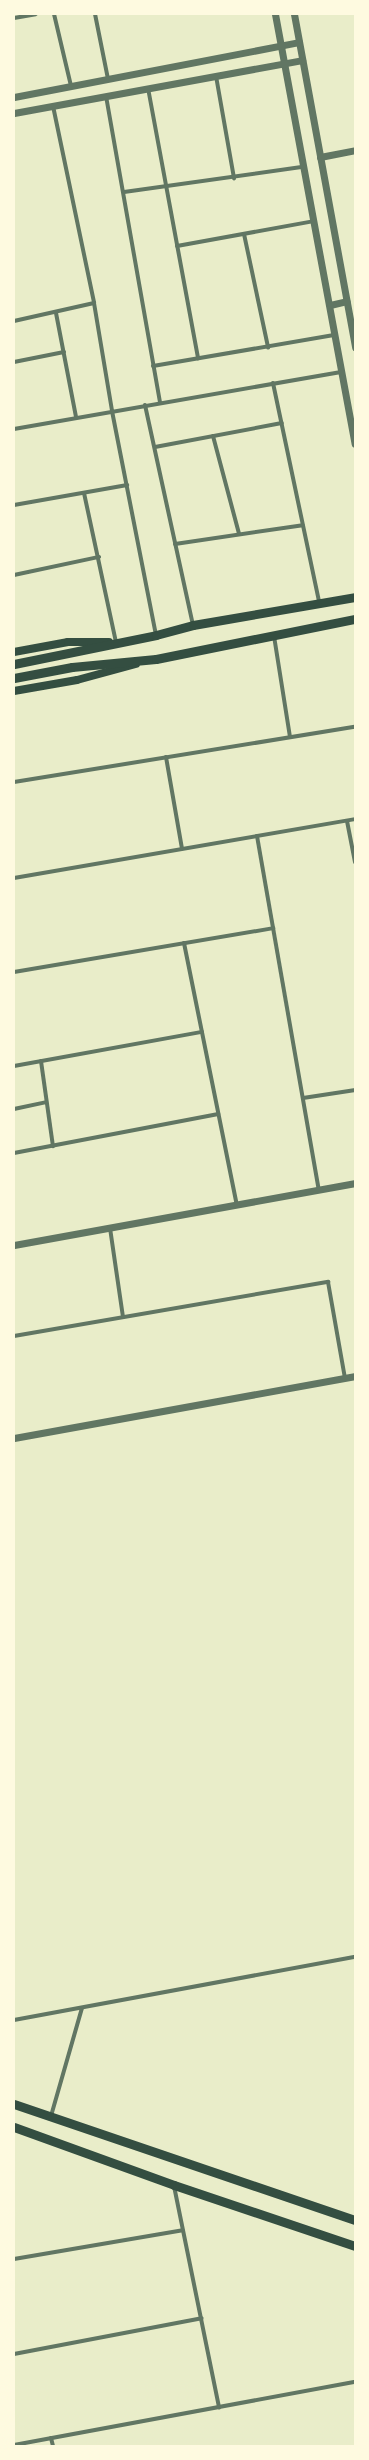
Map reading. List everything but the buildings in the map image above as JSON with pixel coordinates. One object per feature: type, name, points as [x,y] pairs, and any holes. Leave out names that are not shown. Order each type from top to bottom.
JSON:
[{"type":"main road","points":[[14,664],[156,635],[193,625],[355,597]]},
{"type":"main road","points":[[14,691],[77,680],[156,659],[273,634],[355,619]]},
{"type":"main road","points":[[14,652],[68,642],[116,642]]},
{"type":"main road","points":[[14,678],[72,667],[156,659]]},
{"type":"main road","points":[[14,2104],[355,2220]]},
{"type":"main road","points":[[14,2127],[174,2185],[355,2246]]},
{"type":"street","points":[[14,18],[36,14]]},
{"type":"street","points":[[54,14],[71,86]]},
{"type":"street","points":[[95,14],[108,79]]},
{"type":"street","points":[[275,14],[355,444]]},
{"type":"street","points":[[294,14],[355,347]]},
{"type":"street","points":[[14,97],[299,42]]},
{"type":"street","points":[[14,113],[302,60]]},
{"type":"street","points":[[216,76],[234,178]]},
{"type":"street","points":[[148,88],[198,358]]},
{"type":"street","points":[[106,96],[160,402]]},
{"type":"street","points":[[53,106],[94,303],[112,411],[156,635]]},
{"type":"street","points":[[320,157],[355,150]]},
{"type":"street","points":[[124,192],[166,185],[234,178],[303,167]]},
{"type":"street","points":[[177,246],[314,221]]},
{"type":"street","points":[[244,234],[268,347]]},
{"type":"street","points":[[330,305],[347,301]]},
{"type":"street","points":[[14,321],[56,313],[94,303]]},
{"type":"street","points":[[56,313],[76,417]]},
{"type":"street","points":[[154,366],[335,335]]},
{"type":"street","points":[[14,362],[64,352]]},
{"type":"street","points":[[14,429],[160,402],[341,372]]},
{"type":"street","points":[[273,383],[319,603]]},
{"type":"street","points":[[145,405],[193,625]]},
{"type":"street","points":[[155,447],[282,423]]},
{"type":"street","points":[[213,436],[239,534]]},
{"type":"street","points":[[14,505],[127,485]]},
{"type":"street","points":[[84,493],[99,557],[116,642]]},
{"type":"street","points":[[175,544],[303,525]]},
{"type":"street","points":[[14,575],[99,557]]},
{"type":"street","points":[[273,634],[290,737]]},
{"type":"street","points":[[14,782],[355,727]]},
{"type":"street","points":[[166,758],[182,849]]},
{"type":"street","points":[[14,878],[355,819]]},
{"type":"street","points":[[347,820],[355,862]]},
{"type":"street","points":[[257,836],[320,1190]]},
{"type":"street","points":[[14,972],[273,928]]},
{"type":"street","points":[[184,943],[236,1205]]},
{"type":"street","points":[[14,1066],[202,1032]]},
{"type":"street","points":[[41,1061],[53,1146]]},
{"type":"street","points":[[303,1098],[355,1090]]},
{"type":"street","points":[[14,1108],[46,1102]]},
{"type":"street","points":[[14,1153],[218,1114]]},
{"type":"street","points":[[14,1245],[355,1184]]},
{"type":"street","points":[[110,1228],[123,1317]]},
{"type":"street","points":[[14,1336],[328,1282],[345,1378]]},
{"type":"street","points":[[14,1438],[355,1376]]},
{"type":"street","points":[[14,2020],[355,1957]]},
{"type":"street","points":[[51,2116],[82,2008]]},
{"type":"street","points":[[174,2185],[219,2407]]},
{"type":"street","points":[[14,2259],[183,2230]]},
{"type":"street","points":[[14,2354],[202,2318]]},
{"type":"street","points":[[14,2444],[355,2382]]},
{"type":"street","points":[[51,2438],[53,2446]]}]
